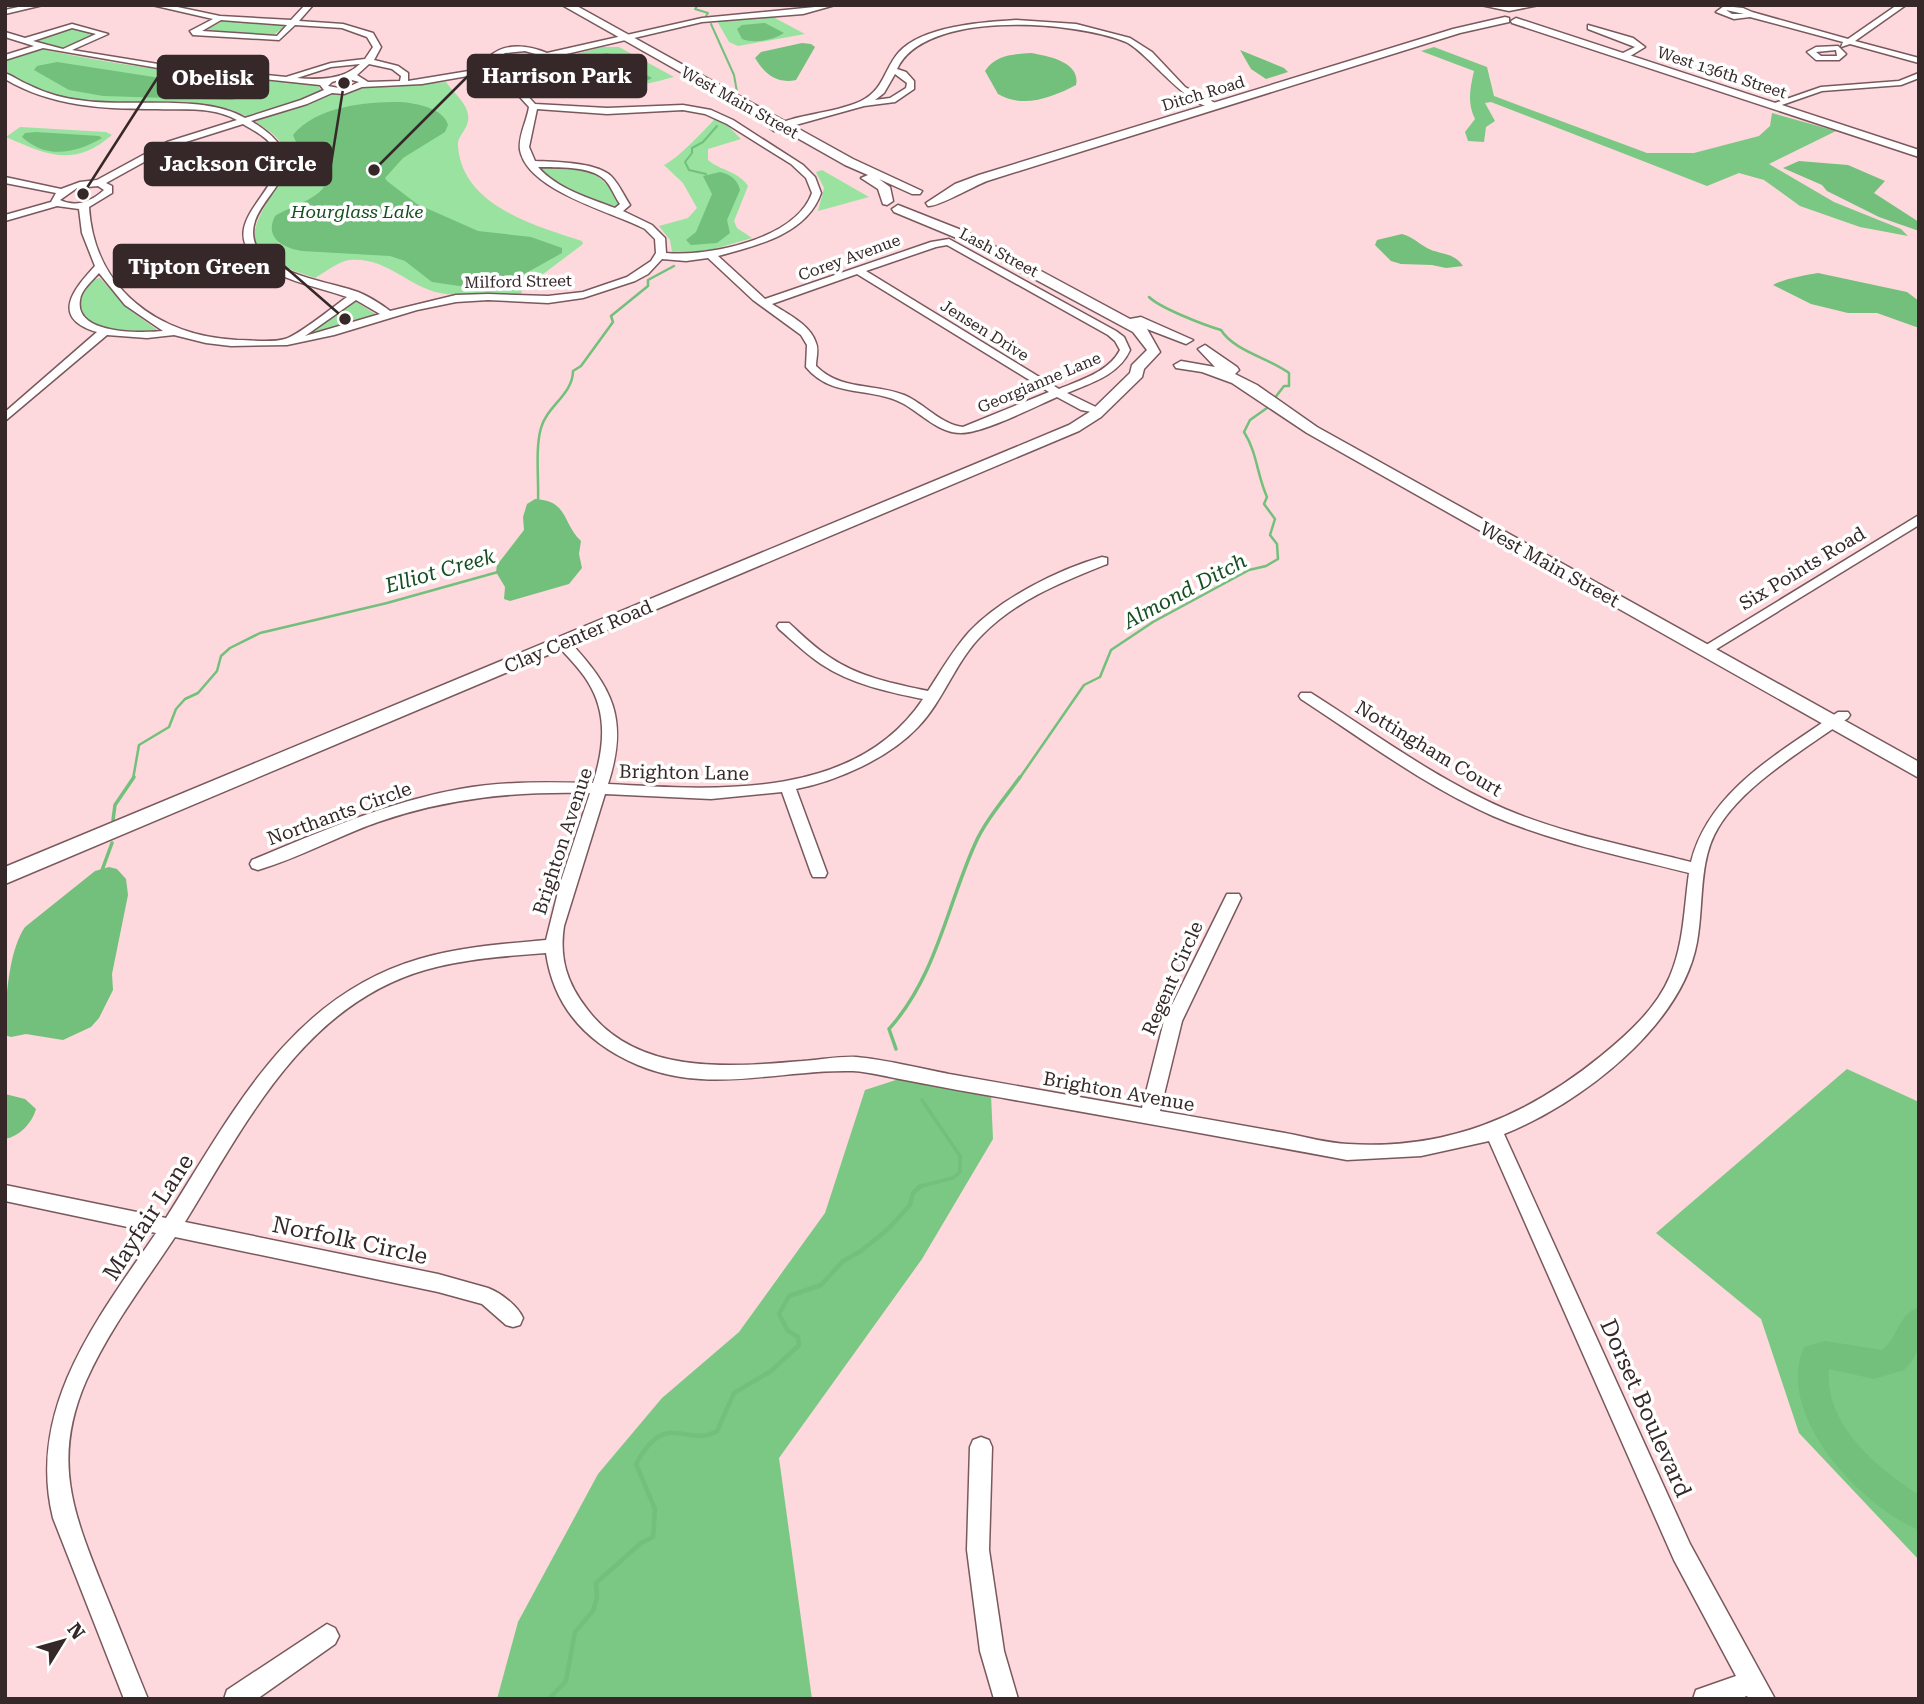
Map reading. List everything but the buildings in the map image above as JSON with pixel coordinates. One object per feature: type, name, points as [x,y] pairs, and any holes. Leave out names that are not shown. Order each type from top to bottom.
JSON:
[{"type":"street","points":[[5,12],[39,5]]},
{"type":"street","points":[[220,18],[193,33],[279,38],[309,5]]},
{"type":"street","name":"West Main Street","points":[[556,5],[622,38]]},
{"type":"street","name":"West Main Street","points":[[567,5],[881,185],[893,205],[961,234],[1141,331],[1162,360],[1231,376],[1266,391]]},
{"type":"street","points":[[5,34],[62,51],[347,90],[363,85],[440,80],[702,20],[803,12],[831,5]]},
{"type":"street","points":[[1477,5],[1488,11]]},
{"type":"street","points":[[1529,12],[1544,5]]},
{"type":"street","points":[[1839,48],[1902,5]]},
{"type":"street","points":[[162,6],[220,18],[327,24],[355,29],[372,38],[376,49],[367,63],[352,76]]},
{"type":"street","name":"Ditch Road","points":[[1457,31],[1488,11],[1506,8]]},
{"type":"street","name":"West 136th Street","points":[[1506,8],[1529,12],[1540,24],[1627,55],[1919,152]]},
{"type":"street","name":"West 136th Street","points":[[1488,11],[1627,55]]},
{"type":"street","name":"Ditch Road","points":[[917,191],[959,187],[1215,105],[1457,31],[1510,20],[1529,12]]},
{"type":"street","points":[[301,13],[318,13]]},
{"type":"street","points":[[993,24],[1007,16],[1033,13]]},
{"type":"street","points":[[1749,14],[1919,61]]},
{"type":"street","points":[[1061,15],[1078,20],[1088,29]]},
{"type":"street","points":[[327,24],[334,16]]},
{"type":"street","points":[[860,104],[881,91],[900,55],[928,38],[953,30],[993,24],[1042,24],[1088,29],[1144,48],[1157,59],[1179,87],[1215,105]]},
{"type":"street","points":[[25,41],[72,26],[104,34],[62,51]]},
{"type":"street","points":[[1591,27],[1640,45],[1641,49],[1627,55]]},
{"type":"street","points":[[5,58],[42,46]]},
{"type":"street","points":[[533,107],[524,144],[530,164],[543,179],[561,191],[635,218],[656,232],[662,243],[660,256],[710,255],[766,238],[803,216],[813,204],[816,192],[810,176],[798,165],[748,137],[738,125],[702,110],[677,108],[607,111],[533,107],[492,61],[492,57],[507,50],[531,49],[547,56]]},
{"type":"street","points":[[287,80],[321,66],[367,63],[398,69],[405,75],[404,84]]},
{"type":"street","points":[[778,127],[860,104],[892,100],[910,89],[911,83],[907,76],[891,70]]},
{"type":"street","points":[[5,75],[30,90],[70,100],[216,109],[244,120],[271,137],[281,154],[279,171],[249,229],[249,239],[255,251],[280,270],[358,295],[389,314]]},
{"type":"street","points":[[1776,104],[1821,89],[1901,83],[1919,75]]},
{"type":"street","points":[[56,202],[55,199],[62,192],[79,185],[99,183],[157,149],[304,102],[328,87],[338,77],[352,76],[363,79],[363,85]]},
{"type":"street","name":"West Main Street","points":[[778,127],[857,167],[917,191]]},
{"type":"street","points":[[530,164],[583,167],[605,176],[625,205],[617,211]]},
{"type":"street","points":[[5,180],[62,192]]},
{"type":"street","points":[[5,218],[56,202],[67,206],[84,205],[99,200],[109,191],[109,187],[99,183]]},
{"type":"street","name":"Ditch Road","points":[[932,204],[959,187]]},
{"type":"street","points":[[932,204],[921,209],[893,205],[896,193],[917,191],[931,197],[932,204],[942,218],[1105,305],[1186,340]]},
{"type":"street","name":"Milford Street","points":[[84,205],[87,238],[99,267],[110,284],[132,306],[172,332],[199,339],[242,344],[288,342],[322,335],[389,314],[457,298],[551,300],[579,296],[632,278],[649,268],[660,256]]},
{"type":"street","name":"Lash Street","points":[[945,242],[958,245],[1116,336],[1123,343],[1124,354]]},
{"type":"street","name":"Corey Avenue","points":[[764,303],[945,242]]},
{"type":"street","points":[[710,255],[764,303]]},
{"type":"street","name":"Milford Street","points":[[99,267],[79,291],[73,308],[86,324],[105,331],[148,336],[172,332]]},
{"type":"street","name":"Jensen Drive","points":[[857,270],[1058,393],[1084,408],[1098,412]]},
{"type":"street","name":"Lash Street","points":[[1037,290],[1053,284]]},
{"type":"street","points":[[288,342],[358,295]]},
{"type":"street","name":"Georgianne Lane","points":[[764,303],[809,337],[812,344],[811,367],[824,379],[848,388],[894,395],[949,428],[959,430],[973,428],[1107,372],[1124,354]]},
{"type":"street","points":[[5,418],[105,331]]},
{"type":"street","points":[[1153,351],[1162,341],[1186,340]]},
{"type":"street","name":"West Main Street","points":[[1186,340],[1205,349],[1220,364],[1266,391],[1312,430],[1710,647],[1838,719],[1919,771]]},
{"type":"street","points":[[1178,364],[1203,359],[1205,349]]},
{"type":"street","name":"Clay Center Road","points":[[1137,374],[1137,368],[1153,351]]},
{"type":"street","name":"Clay Center Road","points":[[5,876],[1074,428],[1098,412],[1137,374],[1178,364]]},
{"type":"street","name":"Six Points Road","points":[[1710,647],[1919,519]]},
{"type":"street","name":"Brighton Lane","points":[[600,790],[723,794],[788,788],[839,772],[883,749],[913,724],[975,634],[1006,607],[1032,592],[1102,561]]},
{"type":"street","points":[[785,626],[816,654],[838,668],[864,679],[932,696]]},
{"type":"street","name":"Brighton Avenue","points":[[563,643],[593,677],[609,711],[610,754],[568,884],[553,946],[558,977],[578,1013],[590,1027],[619,1048],[645,1060],[707,1073],[854,1064],[1348,1152],[1427,1148],[1494,1132],[1544,1108],[1593,1073],[1651,1022],[1679,978],[1690,945],[1697,869],[1710,829],[1736,795],[1838,719]]},
{"type":"street","name":"Nottingham Court","points":[[1306,696],[1432,776],[1497,812],[1562,835],[1697,869]]},
{"type":"street","name":"West Main Street","points":[[1838,719],[1919,758]]},
{"type":"street","name":"Northants Circle","points":[[258,863],[375,816],[444,797],[528,786],[600,790]]},
{"type":"street","points":[[788,788],[819,873]]},
{"type":"street","name":"Regent Circle","points":[[1149,1118],[1172,1021],[1233,898]]},
{"type":"street","name":"Mayfair Lane","points":[[136,1699],[62,1507],[58,1478],[59,1442],[66,1408],[79,1376],[104,1329],[276,1066],[304,1033],[329,1012],[363,990],[410,967],[460,954],[553,946]]},
{"type":"street","name":"Dorset Boulevard","points":[[1494,1132],[1682,1552],[1757,1690]]},
{"type":"street","name":"Norfolk Circle","points":[[5,1193],[479,1294],[488,1297],[513,1318]]},
{"type":"street","points":[[981,1447],[978,1550],[992,1651],[1006,1699]]},
{"type":"street","points":[[236,1699],[327,1636]]},
{"type":"street","points":[[1705,1699],[1757,1690]]},
{"type":"shaded area","points":[[773,17],[805,34],[738,46],[729,42],[717,21]]},
{"type":"shaded area","points":[[223,21],[287,25],[272,36],[202,32]]},
{"type":"shaded area","points":[[74,27],[100,35],[62,49],[33,41]]},
{"type":"shaded area","points":[[602,47],[619,47],[674,77],[627,87],[601,88],[590,85],[579,78],[565,57]]},
{"type":"shaded area","points":[[1434,47],[1487,67],[1494,96],[1647,153],[1694,153],[1759,136],[1770,126],[1772,113],[1836,131],[1769,164],[1834,202],[1901,229],[1908,236],[1860,227],[1800,206],[1764,180],[1739,173],[1707,186],[1491,102],[1485,103],[1495,121],[1486,127],[1484,142],[1468,141],[1465,132],[1475,119],[1470,102],[1474,71],[1421,51]]},
{"type":"shaded area","points":[[41,49],[177,72],[315,84],[323,91],[340,93],[369,87],[446,82],[463,103],[468,114],[458,146],[463,167],[473,184],[504,210],[582,241],[583,244],[522,290],[521,295],[470,296],[440,293],[374,262],[362,260],[345,261],[315,278],[275,263],[258,249],[255,233],[260,217],[279,182],[285,164],[283,147],[269,131],[241,114],[219,107],[111,104],[66,98],[24,83],[5,70],[5,59]]},
{"type":"shaded area","points":[[715,119],[727,125],[741,139],[708,149],[708,160],[739,177],[748,186],[734,221],[737,228],[752,238],[707,251],[672,252],[670,240],[659,226],[688,218],[697,208],[683,183],[664,165],[683,151]]},
{"type":"shaded area","points":[[20,127],[106,132],[112,135],[85,152],[60,155],[35,149],[6,137]]},
{"type":"shaded area","points":[[539,166],[577,169],[596,176],[613,192],[620,205],[611,206],[588,200],[553,180]]},
{"type":"shaded area","points":[[822,170],[869,197],[818,211],[824,188],[816,172]]},
{"type":"shaded area","points":[[100,278],[130,310],[160,332],[140,335],[118,332],[97,325],[80,313],[80,295],[92,280]]},
{"type":"shaded area","points":[[355,301],[377,315],[304,336],[350,303]]},
{"type":"shaded area","points":[[1847,1069],[1919,1102],[1919,1560],[1799,1433],[1761,1319],[1656,1233]]},
{"type":"shaded area","points":[[902,1078],[991,1095],[993,1139],[922,1259],[779,1458],[812,1699],[497,1699],[518,1622],[598,1474],[662,1398],[739,1332],[825,1213],[865,1090]]},
{"type":"water","points":[[765,23],[784,33],[775,38],[752,41],[742,39],[737,29],[742,25]]},
{"type":"water","points":[[802,43],[815,47],[796,80],[777,79],[763,69],[755,58],[761,52]]},
{"type":"water","points":[[1240,50],[1288,72],[1266,79],[1251,69]]},
{"type":"water","points":[[607,53],[633,61],[640,71],[652,78],[637,84],[621,85],[590,78],[591,68],[582,62],[582,57]]},
{"type":"water","points":[[1031,53],[1062,61],[1073,71],[1076,85],[1038,100],[1017,101],[998,94],[985,71],[989,66],[1005,56]]},
{"type":"water","points":[[57,62],[199,84],[247,87],[256,91],[251,96],[231,100],[103,96],[69,90],[34,70],[37,66]]},
{"type":"water","name":"Hourglass Lake","points":[[400,102],[421,105],[435,111],[441,114],[448,125],[445,132],[403,158],[385,178],[387,181],[417,204],[478,231],[531,237],[562,248],[562,253],[519,277],[473,288],[432,282],[405,261],[390,256],[302,251],[277,241],[272,230],[275,216],[314,196],[327,182],[323,162],[301,148],[293,135],[303,125],[328,112],[357,105]]},
{"type":"water","points":[[25,133],[102,138],[72,150],[51,151],[41,149],[22,137]]},
{"type":"water","points":[[1799,161],[1848,165],[1885,181],[1874,193],[1919,222],[1919,231],[1879,217],[1827,191],[1822,185],[1783,168]]},
{"type":"water","points":[[720,172],[733,178],[740,190],[727,220],[730,233],[717,243],[691,245],[686,240],[696,232],[712,194],[703,176]]},
{"type":"water","points":[[1402,234],[1427,248],[1455,258],[1463,266],[1446,268],[1401,264],[1391,261],[1375,245],[1377,240]]},
{"type":"water","points":[[1818,273],[1907,292],[1919,301],[1919,328],[1877,313],[1848,313],[1811,304],[1773,285]]},
{"type":"water","points":[[535,499],[554,504],[564,514],[581,541],[579,554],[582,568],[569,584],[510,601],[504,599],[505,587],[496,572],[497,565],[524,530],[523,517],[527,504]]},
{"type":"water","points":[[109,867],[117,869],[126,879],[128,895],[112,974],[113,990],[99,1018],[91,1027],[63,1040],[26,1034],[11,1037],[5,1035],[11,964],[25,927],[95,871]]},
{"type":"water","points":[[5,1094],[25,1099],[36,1109],[25,1128],[5,1139]]},
{"type":"waterway","name":"Elliot Creek","points":[[698,5],[695,9],[708,13],[706,16]]},
{"type":"waterway","name":"Elliot Creek","points":[[711,24],[734,75],[737,92]]},
{"type":"waterway","name":"Elliot Creek","points":[[706,174],[689,170],[685,162],[692,153],[692,148],[703,142],[717,126]]},
{"type":"waterway","name":"Elliot Creek","points":[[538,502],[538,445],[544,420],[569,387],[573,371],[581,366],[613,322],[611,316],[648,286],[648,280],[674,266]]},
{"type":"waterway","name":"Almond Ditch","points":[[1019,779],[1084,685],[1100,677],[1111,650],[1153,622],[1249,570],[1266,566],[1278,559],[1277,544],[1270,535],[1275,519],[1264,504],[1267,497],[1252,447],[1244,432],[1250,420],[1267,408],[1284,386],[1289,386],[1289,373],[1243,349],[1221,330],[1172,311],[1149,297]]},
{"type":"waterway","name":"Elliot Creek","points":[[133,778],[139,745],[169,727],[176,709],[185,699],[198,693],[217,671],[221,656],[230,648],[260,633],[387,603],[498,572]]},
{"type":"waterway","name":"Almond Ditch","points":[[896,1049],[889,1029],[905,1009],[929,964],[979,835],[1020,777]]},
{"type":"waterway","name":"Elliot Creek","points":[[113,820],[115,805],[133,778]]},
{"type":"waterway","name":"Elliot Creek","points":[[101,873],[112,843]]},
{"type":"waterway","name":"Almond Ditch","points":[[921,1186],[953,1178],[960,1172],[960,1156],[922,1100]]},
{"type":"waterway","name":"Almond Ditch","points":[[549,1699],[566,1681],[575,1632],[593,1611],[597,1598],[596,1583],[641,1543],[653,1537],[655,1509],[636,1464],[647,1447],[657,1437],[667,1433],[696,1436],[717,1431],[734,1393],[771,1371],[799,1345],[798,1337],[788,1331],[779,1314],[789,1296],[821,1285],[843,1261],[861,1251],[888,1229],[910,1205],[913,1193],[921,1186]]},
{"type":"waterway","points":[[1919,1320],[1902,1351],[1893,1360],[1874,1365],[1834,1356],[1815,1357],[1813,1381],[1817,1405],[1842,1448],[1879,1486],[1919,1514]]},
{"type":"place","name":"Jackson Circle","points":[[344,83]]},
{"type":"place","name":"Harrison Park","points":[[374,170]]},
{"type":"place","name":"Obelisk","points":[[83,194]]},
{"type":"place","name":"Tipton Green","points":[[345,319]]}]
